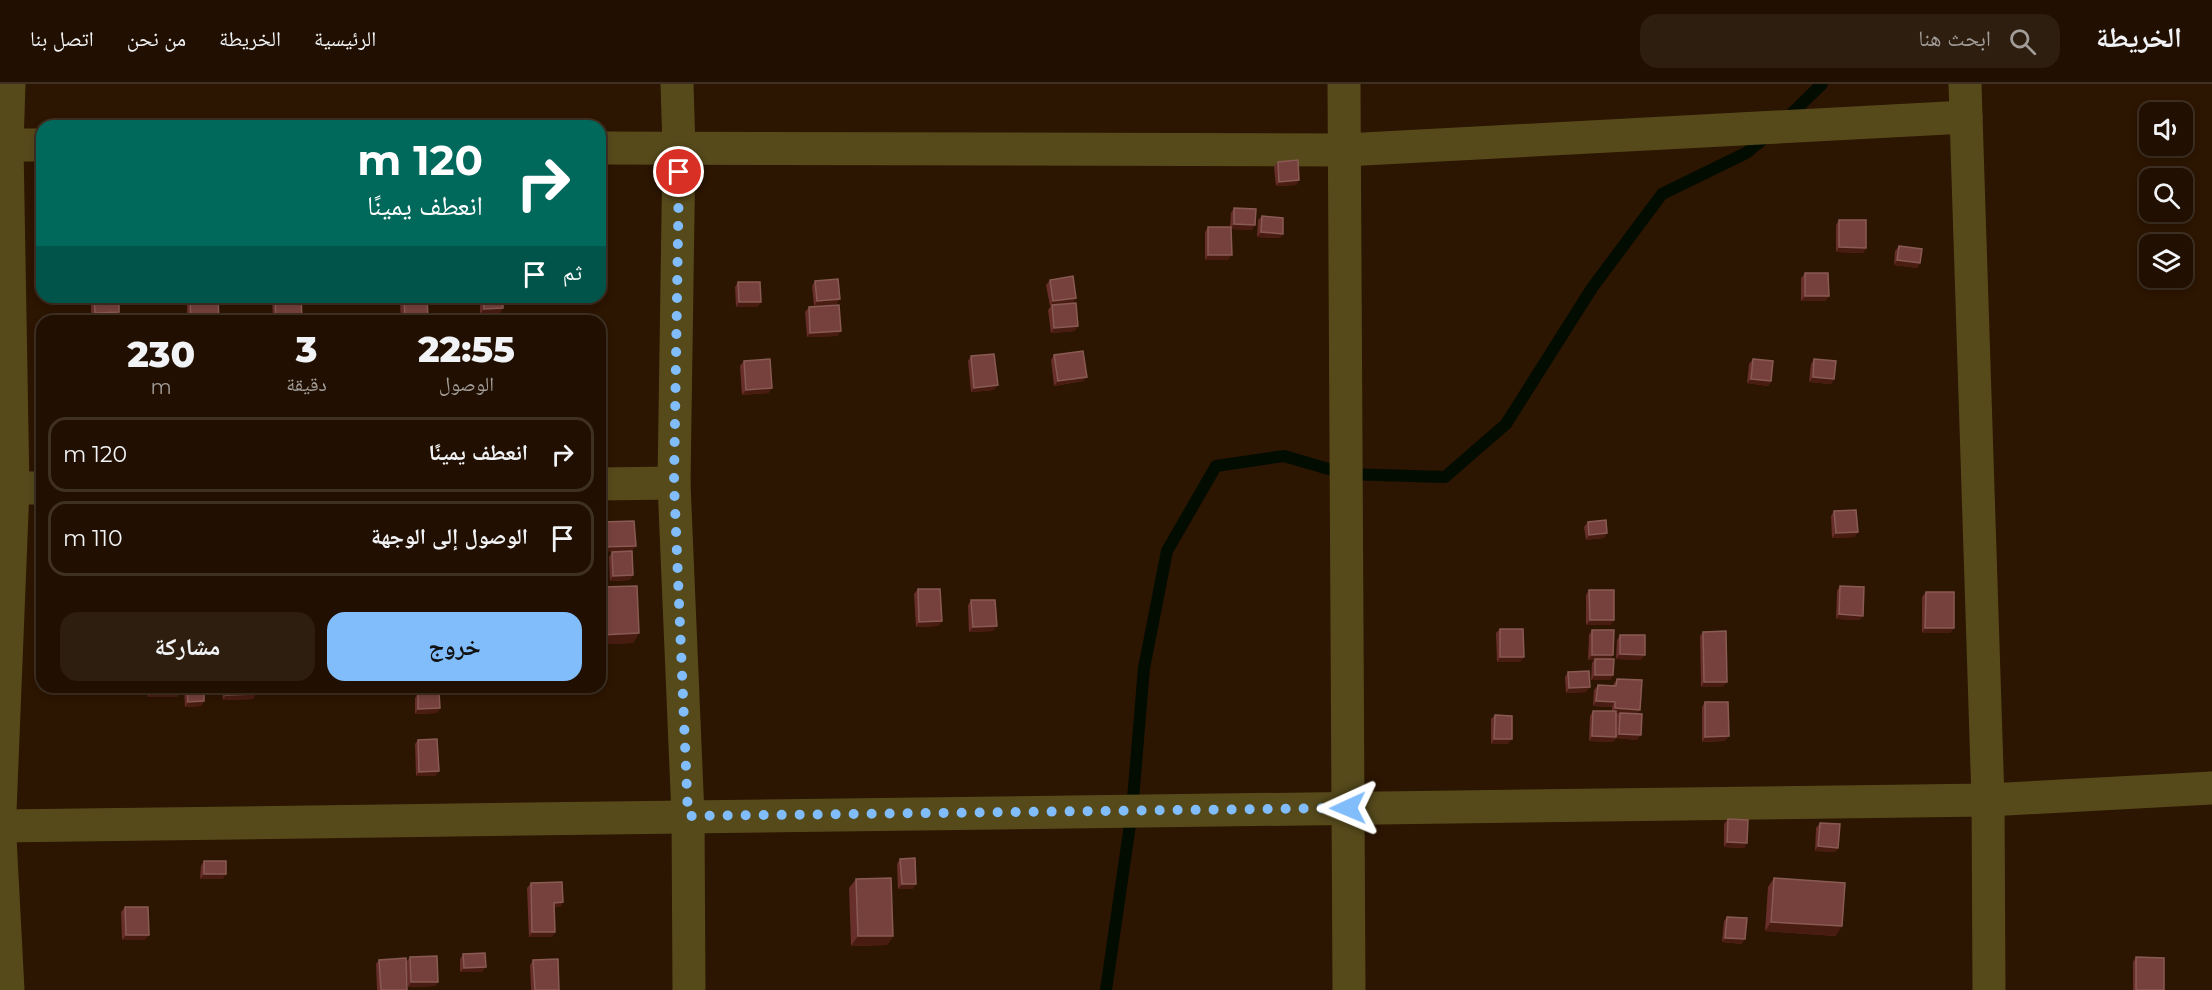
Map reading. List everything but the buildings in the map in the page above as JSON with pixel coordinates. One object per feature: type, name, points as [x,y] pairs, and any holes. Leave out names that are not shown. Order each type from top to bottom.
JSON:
[{"type":"street","points":[[0,812],[18,488],[4,145],[9,84]]},
{"type":"street","points":[[677,84],[679,148],[674,483],[688,816],[689,990]]},
{"type":"street","points":[[1344,84],[1349,990]]},
{"type":"street","points":[[1965,84],[1988,800],[1989,990]]},
{"type":"street","points":[[606,148],[1345,150],[1966,117]]},
{"type":"street","points":[[4,145],[36,145]]},
{"type":"street","points":[[606,484],[674,483]]},
{"type":"street","points":[[0,826],[1988,800],[2212,788]]},
{"type":"street","points":[[0,837],[8,990]]},
{"type":"waterway","points":[[1784,121],[1822,84]]},
{"type":"waterway","points":[[1106,990],[1132,811],[1144,668],[1167,551],[1216,466],[1284,456],[1346,474],[1445,477],[1506,424],[1592,288],[1662,194],[1746,153],[1767,136]]},
{"type":"route","points":[[679,172],[674,483],[688,816],[1348,808]]}]
